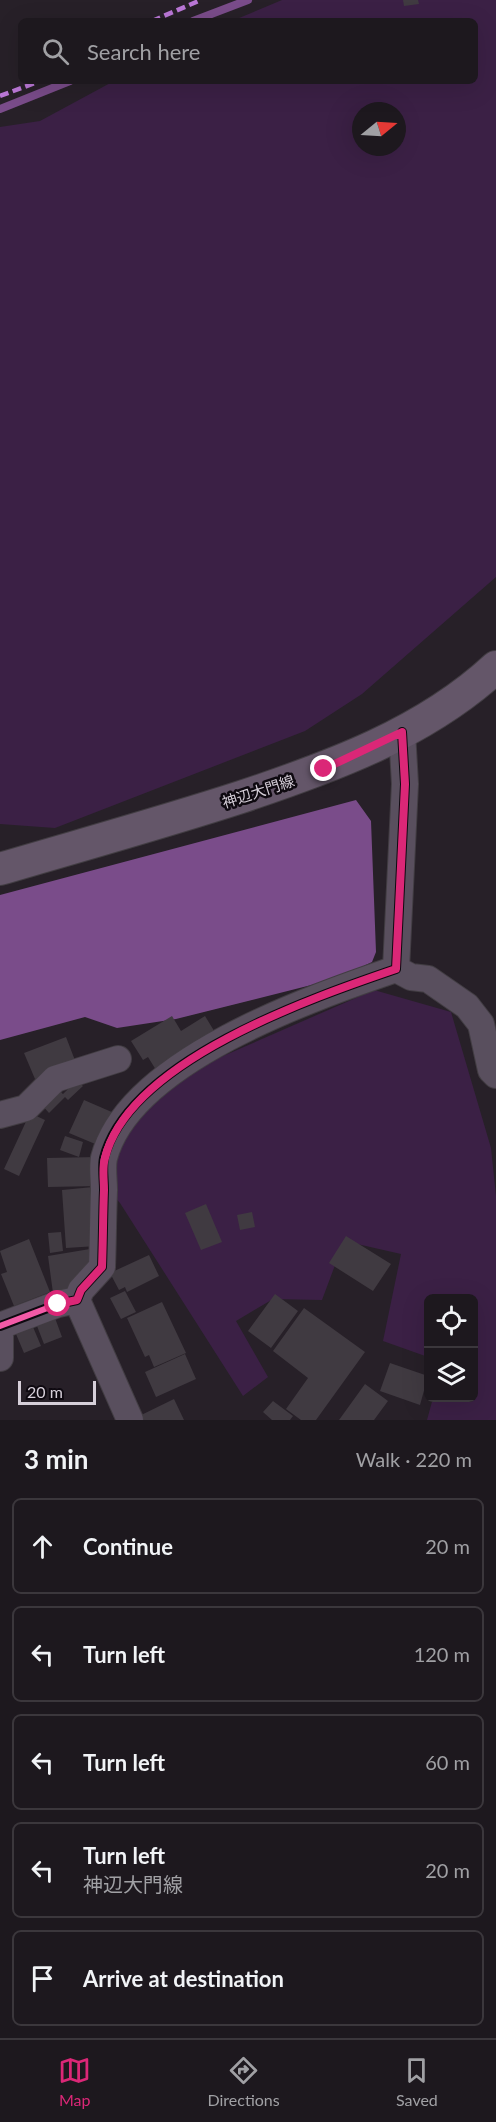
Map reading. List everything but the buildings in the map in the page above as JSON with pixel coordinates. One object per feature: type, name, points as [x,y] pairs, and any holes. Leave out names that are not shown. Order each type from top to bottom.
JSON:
[{"type":"main road","name":"神辺大門線","points":[[0,868],[193,813],[324,769],[402,732],[447,705],[496,667]]},
{"type":"street","points":[[396,969],[405,784],[402,732]]},
{"type":"street","points":[[130,1420],[77,1300],[81,1290],[102,1267],[104,1158],[123,1116],[152,1088],[219,1042],[326,993],[396,969],[411,977],[428,979],[467,1006],[481,1024],[491,1071],[496,1075]]},
{"type":"street","points":[[0,1116],[26,1108],[55,1079],[117,1059]]},
{"type":"street","points":[[0,1326],[58,1304],[77,1300]]},
{"type":"street","points":[[0,1331],[0,1358]]},
{"type":"shaded area","points":[[282,0],[496,0],[496,577],[362,694],[305,731],[55,828],[0,824],[0,127],[40,121],[108,84],[478,84],[478,18],[239,18]]},
{"type":"shaded area","points":[[356,800],[371,821],[376,952],[372,962],[339,978],[176,1019],[117,1028],[85,1017],[0,1040],[0,895]]},
{"type":"shaded area","points":[[374,990],[451,1012],[491,1148],[496,1196],[496,1420],[427,1420],[432,1402],[478,1402],[478,1294],[424,1294],[424,1356],[383,1341],[401,1254],[344,1241],[322,1300],[273,1299],[236,1321],[268,1377],[243,1396],[120,1203],[109,1191],[123,1133],[165,1091],[214,1060]]},
{"type":"waterway","points":[[201,18],[248,0]]},
{"type":"waterway","points":[[0,109],[62,84]]},
{"type":"marked path","points":[[159,18],[201,0]]},
{"type":"marked path","points":[[0,96],[32,84]]},
{"type":"cycle path","points":[[0,1326],[58,1304],[77,1300],[81,1290],[102,1267],[104,1158],[120,1123],[148,1092],[185,1063],[228,1038],[318,997],[396,969],[405,784],[402,732]]},
{"type":"route","points":[[58,1304],[77,1300],[81,1290],[102,1267],[104,1158],[123,1116],[152,1088],[219,1042],[326,993],[396,969],[405,784],[402,732],[324,769]]}]
